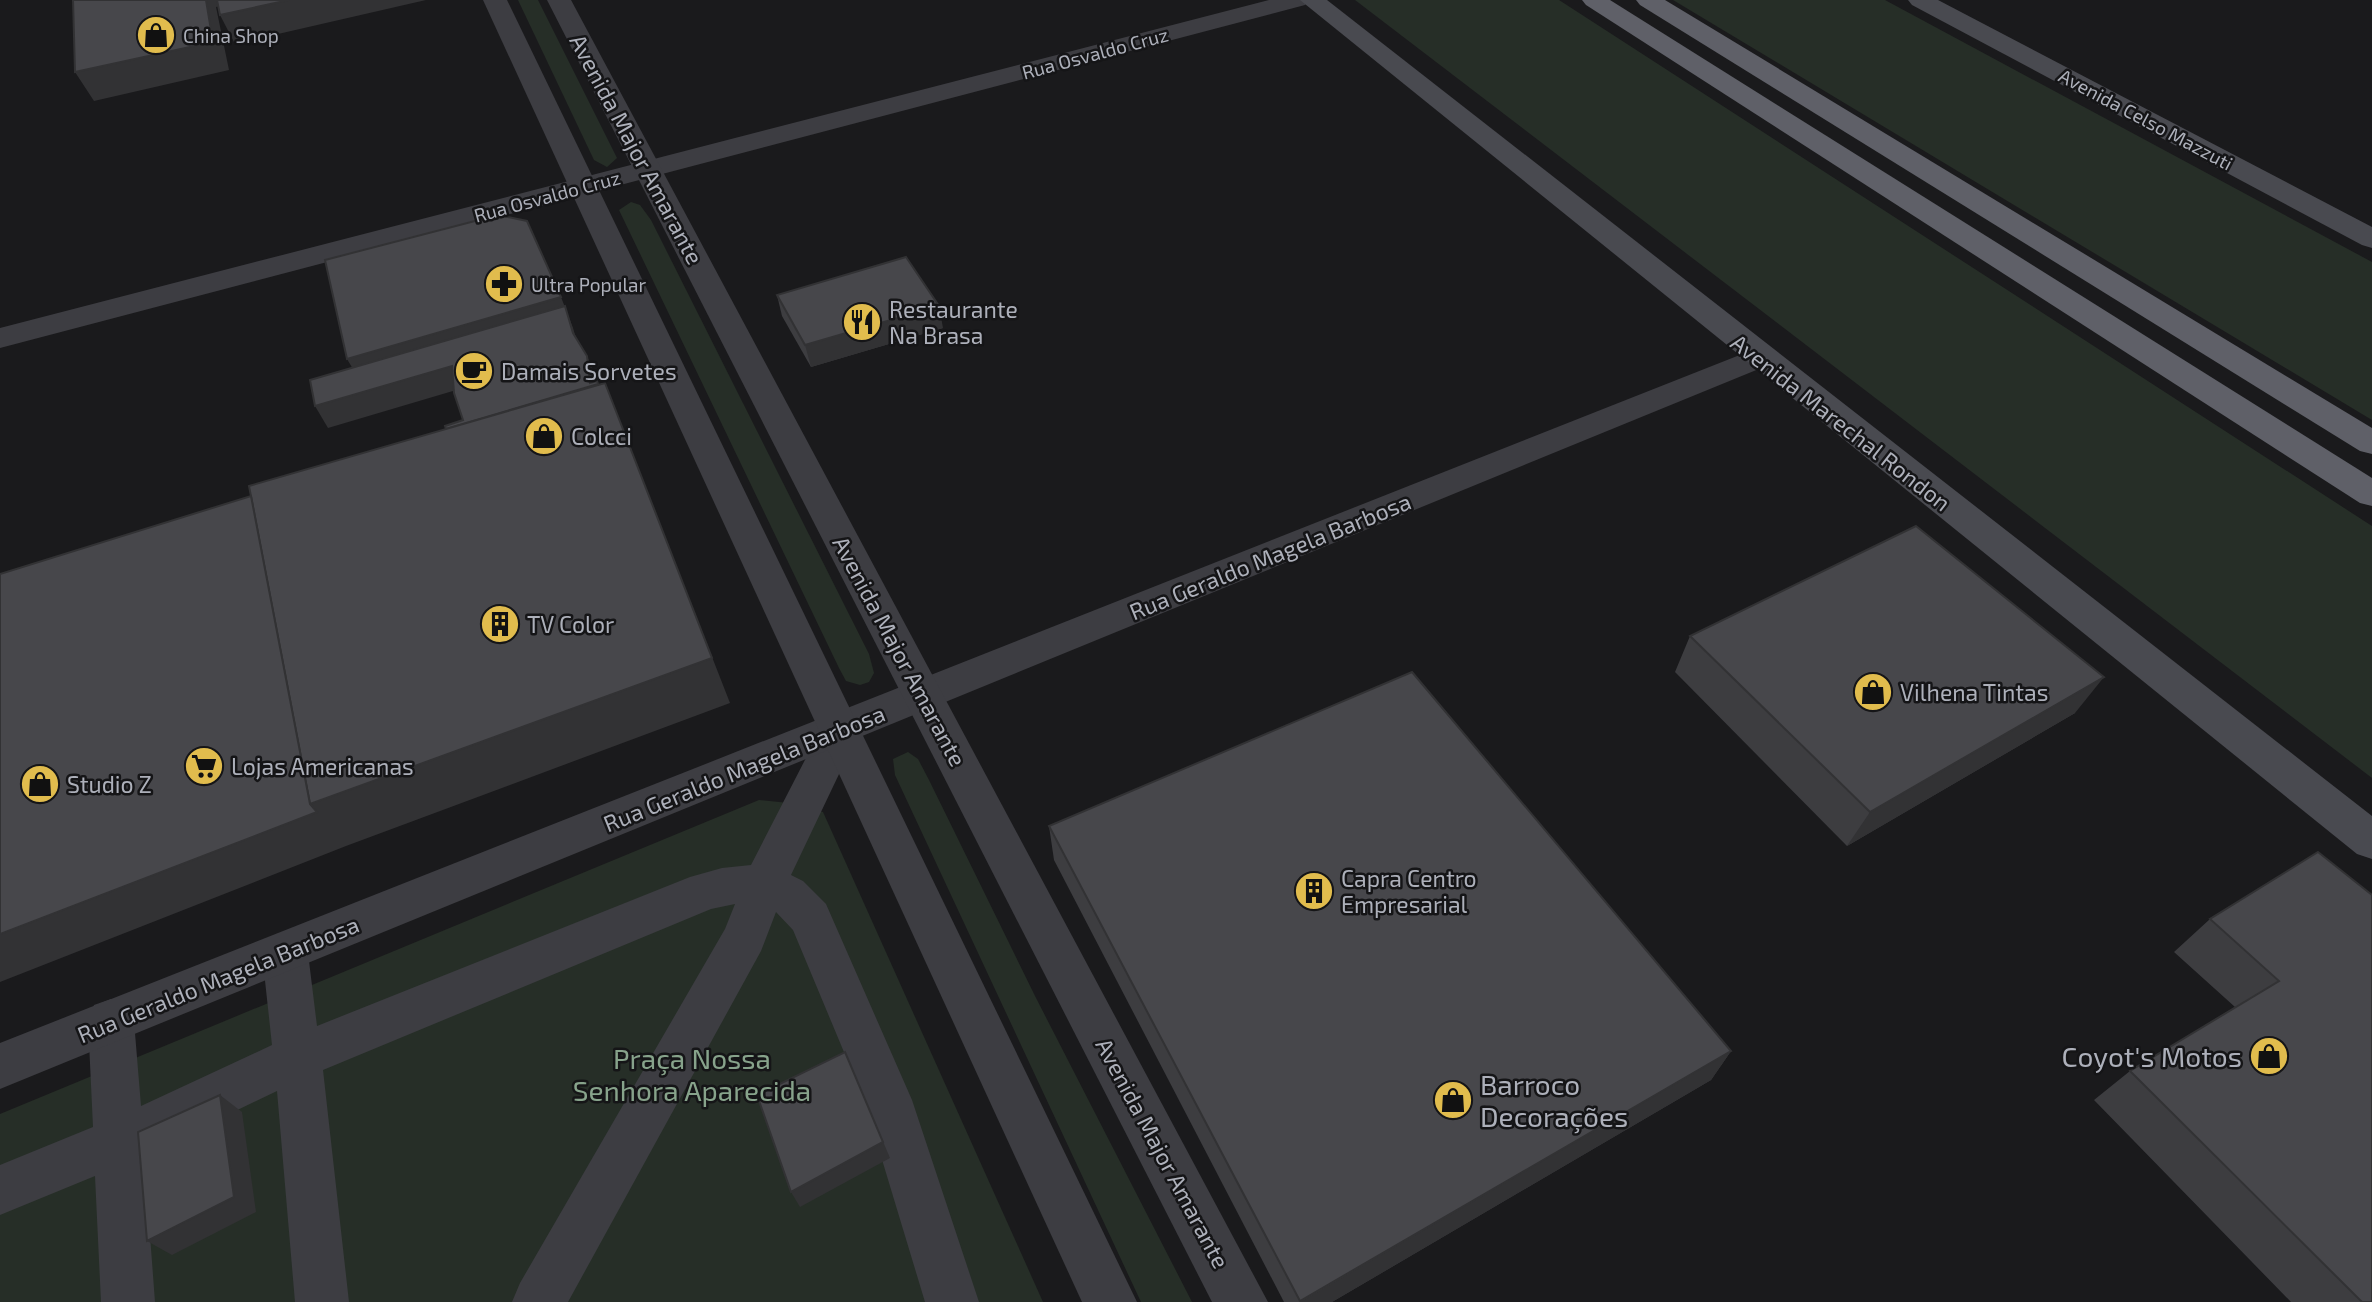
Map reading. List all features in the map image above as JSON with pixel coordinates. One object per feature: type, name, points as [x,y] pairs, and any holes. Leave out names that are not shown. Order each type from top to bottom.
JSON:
[{"type":"highway","points":[[1594,0],[2372,494]]},
{"type":"highway","points":[[1648,0],[2372,443]]},
{"type":"main road","name":"Avenida Marechal Rondon","points":[[1312,0],[2372,841]]},
{"type":"main road","name":"Avenida Celso Mazzuti","points":[[1920,0],[2372,239]]},
{"type":"street","points":[[495,0],[1110,1302]]},
{"type":"street","name":"Avenida Major Amarante","points":[[559,0],[1241,1302]]},
{"type":"street","name":"Rua Osvaldo Cruz","points":[[0,338],[1297,0]]},
{"type":"street","name":"Rua Geraldo Magela Barbosa","points":[[0,1066],[840,730],[1760,357]]},
{"type":"street","points":[[539,1302],[745,937],[764,884],[840,730]]},
{"type":"street","points":[[0,1190],[119,1141],[298,1057],[706,891],[738,883],[764,884],[798,901],[810,918],[888,1100],[952,1302]]},
{"type":"street","points":[[285,953],[322,1302]]},
{"type":"street","points":[[111,1021],[128,1302]]},
{"type":"green space","points":[[518,0],[538,0],[617,158],[607,167],[594,160]]},
{"type":"green space","points":[[1355,0],[1559,0],[2372,526],[2372,778]]},
{"type":"green space","points":[[1673,0],[1885,0],[2372,262],[2372,420]]},
{"type":"green space","points":[[631,202],[640,205],[651,220],[869,654],[874,673],[869,682],[860,685],[846,681],[839,668],[619,210]]},
{"type":"green space","points":[[908,752],[918,759],[929,780],[1035,996],[1192,1302],[1141,1302],[895,775],[893,759]]},
{"type":"green space","name":"Praça Nossa Senhora Aparecida","points":[[759,800],[789,803],[823,812],[1043,1302],[0,1302],[0,1114]]},
{"type":"building","points":[[73,0],[206,0],[213,42],[75,72]]},
{"type":"building","points":[[217,0],[289,0],[220,15]]},
{"type":"building","points":[[498,215],[527,221],[561,297],[347,359],[325,260]]},
{"type":"building","points":[[906,257],[939,306],[805,345],[777,295]]},
{"type":"building","points":[[565,306],[573,333],[587,356],[590,383],[597,381],[598,384],[446,429],[445,426],[463,420],[454,393],[452,366],[315,406],[310,380]]},
{"type":"building","name":"TV Color","points":[[605,383],[712,658],[310,804],[249,486]]},
{"type":"building","name":"Lojas Americanas","points":[[251,496],[310,804],[317,812],[0,934],[0,574]]},
{"type":"building","name":"Vilhena Tintas","points":[[1916,526],[2104,677],[1870,812],[1690,636]]},
{"type":"building","points":[[1412,672],[1731,1051],[1300,1301],[1049,826]]},
{"type":"building","name":"Coyot's Motos","points":[[2318,852],[2372,895],[2372,1302],[2362,1302],[2130,1071],[2279,981],[2210,919]]},
{"type":"building","points":[[845,1052],[883,1142],[791,1192],[757,1095]]},
{"type":"building","points":[[220,1095],[234,1197],[147,1241],[138,1132]]},
{"type":"place","name":"China Shop","points":[[156,35]]},
{"type":"place","name":"Ultra Popular","points":[[504,284]]},
{"type":"place","name":"Restaurante Na Brasa","points":[[862,322]]},
{"type":"place","name":"Damais Sorvetes","points":[[474,371]]},
{"type":"place","name":"Colcci","points":[[544,436]]},
{"type":"place","name":"TV Color","points":[[500,624]]},
{"type":"place","name":"Vilhena Tintas","points":[[1873,692]]},
{"type":"place","name":"Lojas Americanas","points":[[204,766]]},
{"type":"place","name":"Studio Z","points":[[40,784]]},
{"type":"place","name":"Capra Centro Empresarial","points":[[1314,891]]},
{"type":"place","name":"Coyot's Motos","points":[[2269,1056]]},
{"type":"place","name":"Barroco Decorações","points":[[1453,1100]]}]
